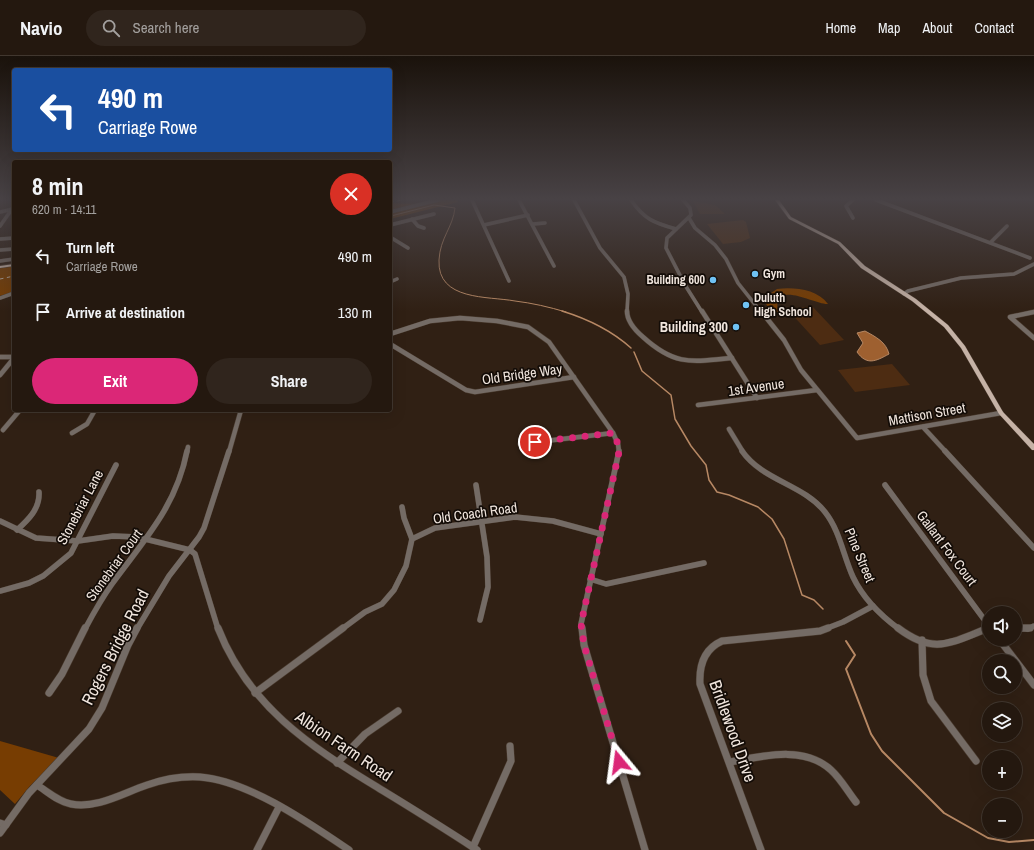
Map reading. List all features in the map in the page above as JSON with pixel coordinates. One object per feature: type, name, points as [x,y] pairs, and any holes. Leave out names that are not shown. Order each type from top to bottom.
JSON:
[{"type":"main road","points":[[827,237],[839,243],[863,267],[932,313],[953,333],[1001,413],[1034,448]]},
{"type":"main road","points":[[0,268],[12,265]]},
{"type":"street","points":[[489,237],[509,281]]},
{"type":"street","points":[[540,237],[554,266]]},
{"type":"street","points":[[594,237],[600,248],[624,277],[628,294],[627,316],[637,332],[656,349],[675,359],[694,362],[732,358]]},
{"type":"street","points":[[668,237],[666,241],[666,248],[685,285],[757,398]]},
{"type":"street","points":[[706,237],[715,245],[726,259],[738,283],[784,340],[798,366],[817,390]]},
{"type":"street","points":[[904,294],[908,291],[961,278],[1014,274],[1034,263],[1032,256],[977,237]]},
{"type":"street","points":[[991,242],[996,237]]},
{"type":"street","points":[[0,239],[12,238]]},
{"type":"street","points":[[392,238],[408,248]]},
{"type":"street","points":[[0,250],[12,249]]},
{"type":"street","points":[[0,261],[12,259]]},
{"type":"street","points":[[904,294],[965,280],[1018,275],[1034,268]]},
{"type":"street","points":[[392,281],[397,279]]},
{"type":"street","points":[[0,298],[12,294]]},
{"type":"street","points":[[1034,312],[1010,317],[1034,338]]},
{"type":"street","points":[[392,333],[430,321],[453,318],[497,321],[528,327],[549,342],[613,433],[618,444],[619,452],[581,624],[584,645],[645,850]]},
{"type":"street","name":"Old Bridge Way","points":[[392,345],[458,386],[475,392],[574,377]]},
{"type":"street","points":[[0,357],[12,357]]},
{"type":"street","points":[[0,375],[12,360]]},
{"type":"street","name":"Mattison Street","points":[[817,390],[857,438],[1001,413]]},
{"type":"street","name":"1st Avenue","points":[[698,405],[817,390]]},
{"type":"street","points":[[4,430],[18,412]]},
{"type":"street","points":[[72,433],[87,424],[94,412]]},
{"type":"street","name":"Rogers Bridge Road","points":[[0,833],[3,824],[89,729],[102,708],[128,645],[145,614],[169,576],[199,537],[215,498],[240,412]]},
{"type":"street","points":[[923,427],[1034,548]]},
{"type":"street","name":"Pine Street","points":[[729,429],[735,443],[753,464],[764,472],[799,490],[819,505],[826,513],[836,529],[853,577],[873,606],[900,630],[922,640],[940,645],[952,643],[982,630]]},
{"type":"street","points":[[520,444],[613,433]]},
{"type":"street","name":"Stonebriar Court","points":[[49,693],[60,680],[105,593],[148,539],[170,502],[187,457],[188,446]]},
{"type":"street","name":"Stonebriar Lane","points":[[0,591],[29,583],[43,576],[71,553],[116,465]]},
{"type":"street","points":[[476,485],[487,557],[488,587],[480,620]]},
{"type":"street","name":"Gallant Fox Court","points":[[885,485],[982,617]]},
{"type":"street","points":[[18,530],[36,510],[40,500],[39,492]]},
{"type":"street","points":[[255,693],[365,612],[382,604],[397,588],[407,562],[412,539],[404,518],[402,507]]},
{"type":"street","name":"Old Coach Road","points":[[412,539],[435,528],[515,517],[553,521],[601,534]]},
{"type":"street","points":[[0,521],[36,538],[78,541],[113,536],[148,539],[190,550]]},
{"type":"street","name":"Albion Farm Road","points":[[190,550],[195,554],[218,630],[239,671],[271,712],[301,739],[337,763],[475,848]]},
{"type":"street","points":[[590,579],[606,584],[704,563]]},
{"type":"street","name":"Bridlewood Drive","points":[[762,850],[700,684],[699,670],[701,662],[713,646],[718,642],[820,632],[873,606]]},
{"type":"street","points":[[1022,629],[1028,629],[1034,626]]},
{"type":"street","points":[[922,640],[923,675],[931,701],[976,761]]},
{"type":"street","points":[[1004,646],[1034,685]]},
{"type":"street","points":[[337,763],[361,737],[380,722],[398,711]]},
{"type":"street","points":[[475,848],[511,761],[510,746]]},
{"type":"street","points":[[730,762],[773,754],[808,757],[830,769],[856,802]]},
{"type":"street","points":[[37,785],[59,799],[73,805],[93,804],[156,782],[179,778],[207,778],[230,784],[279,807],[331,837],[349,850]]},
{"type":"street","points":[[257,850],[279,807]]},
{"type":"shaded area","points":[[717,237],[750,238],[741,242],[723,244]]},
{"type":"shaded area","points":[[12,265],[12,293],[0,296],[0,268]]},
{"type":"shaded area","points":[[791,288],[812,292],[828,304],[788,295],[781,297],[778,302],[778,312],[772,310],[763,299],[771,298],[771,293],[777,289]]},
{"type":"shaded area","points":[[812,306],[844,340],[820,345],[788,310]]},
{"type":"shaded area","points":[[865,331],[883,343],[889,354],[872,361],[864,359],[857,352],[863,343],[857,333]]},
{"type":"shaded area","points":[[892,364],[910,385],[855,392],[838,370]]},
{"type":"shaded area","points":[[0,741],[59,758],[30,786],[15,804],[0,790]]},
{"type":"waterway","points":[[445,237],[439,260],[441,273],[446,283],[455,290],[479,297],[528,303],[566,312]]},
{"type":"waterway","points":[[562,311],[599,326],[631,348]]},
{"type":"waterway","points":[[634,352],[642,371],[671,395],[675,419],[691,446],[706,465],[709,480],[717,492],[729,495],[758,507],[772,519],[784,539],[802,595],[814,600],[823,609]]},
{"type":"waterway","points":[[846,641],[855,655],[846,669],[871,734],[882,751],[944,813],[988,838],[1009,842],[1034,840]]},
{"type":"railway","points":[[0,279],[12,276]]},
{"type":"place","name":"Gym","points":[[755,274]]},
{"type":"place","name":"Building 600","points":[[713,280]]},
{"type":"place","name":"Duluth High School","points":[[746,305]]},
{"type":"place","name":"Building 300","points":[[736,327]]},
{"type":"route","points":[[535,442],[613,433],[618,444],[619,452],[581,624],[584,645],[619,762]]}]
